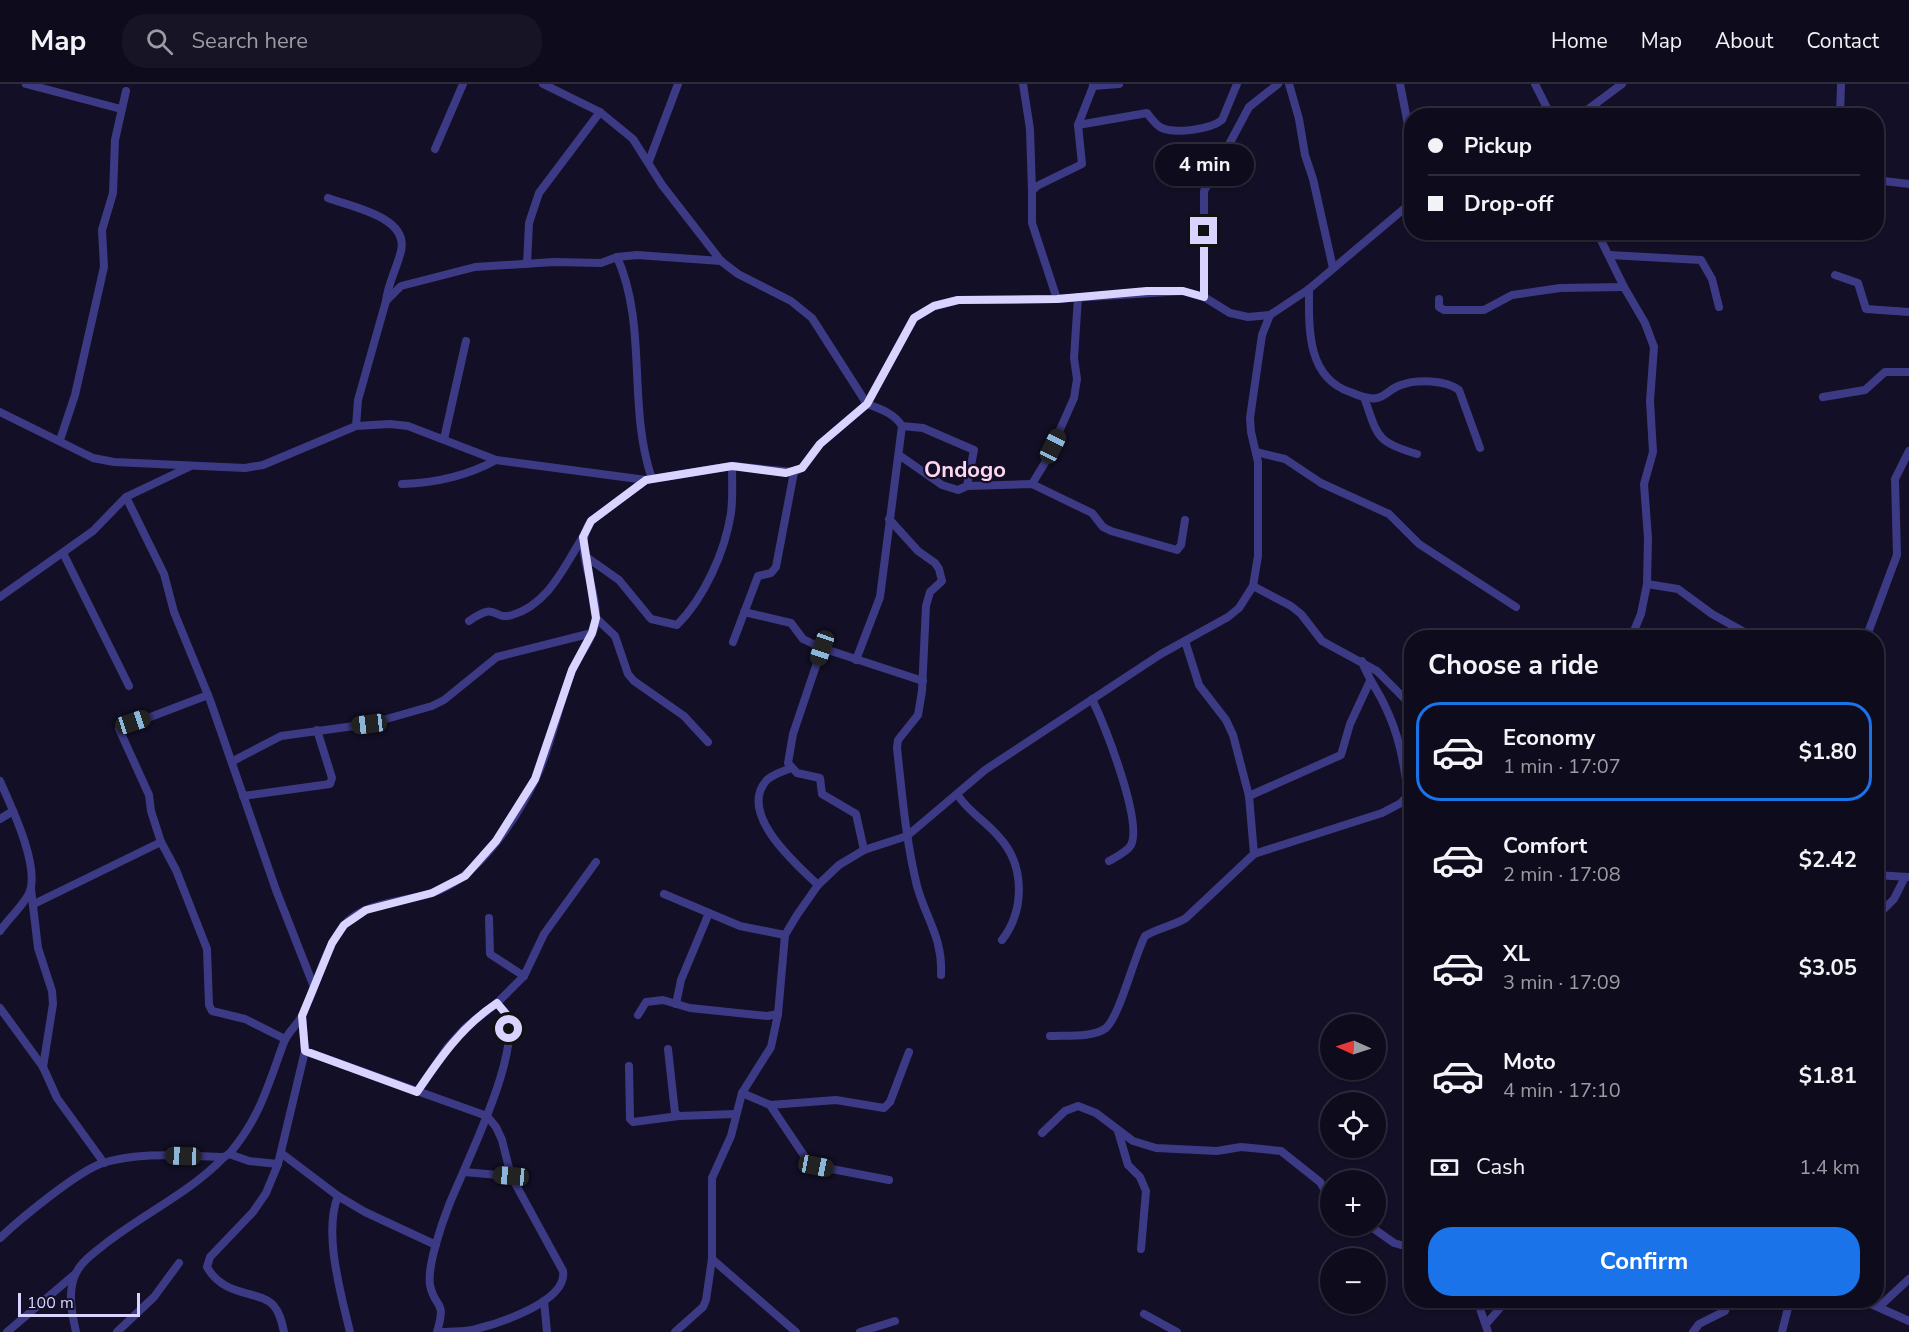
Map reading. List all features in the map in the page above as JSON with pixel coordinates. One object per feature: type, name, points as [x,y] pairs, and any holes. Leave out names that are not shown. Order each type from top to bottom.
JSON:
[{"type":"street","points":[[26,84],[121,109]]},
{"type":"street","points":[[435,149],[463,84]]},
{"type":"street","points":[[543,84],[600,112],[633,139],[649,161],[662,185],[721,261],[738,274],[791,301],[812,318],[867,404],[883,410],[902,426],[923,428],[974,450],[967,486]]},
{"type":"street","points":[[649,161],[678,84]]},
{"type":"street","points":[[1023,84],[1030,129],[1032,223],[1057,299]]},
{"type":"street","points":[[1032,191],[1082,164],[1078,125],[1094,85],[1119,84]]},
{"type":"street","points":[[1078,125],[1147,113],[1160,127],[1175,130],[1209,127],[1222,120],[1237,84]]},
{"type":"street","points":[[1204,297],[1204,191],[1250,107],[1278,84]]},
{"type":"street","points":[[1400,84],[1405,108]]},
{"type":"street","points":[[1535,84],[1547,108]]},
{"type":"street","points":[[1590,108],[1622,84]]},
{"type":"street","points":[[1840,108],[1841,84]]},
{"type":"street","points":[[1292,85],[1333,268]]},
{"type":"street","points":[[60,440],[75,395],[104,267],[102,230],[113,193],[115,140],[126,91]]},
{"type":"street","points":[[527,264],[530,223],[539,193],[600,112]]},
{"type":"street","points":[[1884,181],[1909,183]]},
{"type":"street","points":[[328,198],[381,218],[398,229],[402,238],[401,249],[358,400],[356,426]]},
{"type":"street","points":[[0,412],[93,458],[114,462],[191,466],[263,465],[356,426],[390,424],[408,426],[496,460],[649,479],[732,466],[794,472],[802,468],[820,444],[867,404],[914,318],[934,306],[958,300],[1057,299],[1183,291],[1204,297],[1230,313],[1248,318],[1270,315],[1309,289],[1404,209]]},
{"type":"street","points":[[1601,240],[1623,287],[1645,323],[1654,347],[1650,401],[1653,452],[1644,484],[1648,538],[1647,584],[1641,614],[1634,630]]},
{"type":"street","points":[[386,301],[400,286],[475,267],[601,263],[617,256],[661,255],[721,261]]},
{"type":"street","points":[[1609,255],[1701,260],[1712,279],[1719,307]]},
{"type":"street","points":[[617,256],[630,298],[638,427],[649,479]]},
{"type":"street","points":[[1835,275],[1858,283],[1866,309],[1909,312]]},
{"type":"street","points":[[1439,299],[1439,308],[1444,310],[1484,310],[1512,295],[1560,288],[1623,287]]},
{"type":"street","points":[[1309,289],[1310,337],[1315,359],[1325,375],[1341,389],[1364,397],[1378,398],[1405,384],[1437,382],[1452,385],[1462,396],[1480,448]]},
{"type":"street","points":[[1032,484],[1046,460],[1074,398],[1077,379],[1074,358],[1078,297]]},
{"type":"street","points":[[675,1332],[703,1307],[712,1259],[712,1178],[731,1136],[742,1093],[767,1056],[778,1014],[785,935],[819,885],[839,865],[864,850],[908,836],[985,770],[1092,699],[1228,617],[1239,608],[1253,586],[1258,556],[1260,494],[1250,418],[1262,335],[1270,315]]},
{"type":"street","points":[[444,439],[466,341]]},
{"type":"street","points":[[1823,397],[1865,390],[1885,372],[1909,372]]},
{"type":"street","points":[[1364,397],[1383,442],[1417,454]]},
{"type":"street","points":[[856,660],[880,597],[902,426]]},
{"type":"street","points":[[1869,630],[1897,555],[1895,479],[1909,451]]},
{"type":"street","points":[[1256,452],[1284,459],[1321,483],[1389,514],[1419,544],[1516,607]]},
{"type":"street","points":[[899,455],[942,485],[958,490],[967,486],[1032,484],[1092,513],[1103,527],[1111,531],[1177,550],[1181,545],[1185,520]]},
{"type":"street","points":[[402,484],[429,483],[496,460]]},
{"type":"street","points":[[0,597],[64,555],[93,531],[126,497],[191,466]]},
{"type":"street","points":[[585,556],[620,580],[651,619],[677,625],[695,607],[716,562],[731,514],[732,466]]},
{"type":"street","points":[[733,642],[759,576],[771,573],[776,567],[794,472]]},
{"type":"street","points":[[469,621],[483,611],[490,610],[508,616],[529,608],[546,595],[591,521],[649,479]]},
{"type":"street","points":[[126,497],[164,574],[174,612],[233,761],[243,796],[314,987]]},
{"type":"street","points":[[889,519],[918,551],[935,562],[942,576],[942,581],[930,592],[926,606],[923,681],[918,715],[898,740],[897,748],[908,836],[917,885],[940,946],[941,975]]},
{"type":"street","points":[[7,1332],[76,1273],[88,1257],[198,1180],[227,1156],[255,1119],[285,1039],[302,1016],[332,943],[355,916],[366,910],[448,887],[465,876],[482,860],[516,812],[535,779],[572,670],[592,633],[596,618],[583,537]]},
{"type":"street","points":[[64,555],[129,686]]},
{"type":"street","points":[[1647,584],[1678,589],[1712,614],[1741,630]]},
{"type":"street","points":[[1253,586],[1292,606],[1322,641],[1377,671],[1404,698]]},
{"type":"street","points":[[744,612],[791,623],[803,639],[822,648],[923,681]]},
{"type":"street","points":[[596,618],[615,636],[628,674],[634,681],[684,716],[708,742]]},
{"type":"street","points":[[233,761],[281,736],[369,724],[432,706],[444,700],[497,657],[592,633]]},
{"type":"street","points":[[1185,641],[1199,685],[1226,720],[1233,735],[1249,796],[1254,854]]},
{"type":"street","points":[[822,648],[793,734],[788,754],[790,768],[796,773],[820,778],[822,794],[856,814],[864,850]]},
{"type":"street","points":[[1362,662],[1370,681],[1383,701],[1397,735],[1404,762]]},
{"type":"street","points":[[1249,796],[1341,755],[1350,724],[1370,681]]},
{"type":"street","points":[[208,695],[119,729],[149,795],[151,811],[161,842],[176,870],[207,949],[209,1005],[212,1011],[245,1019],[285,1039]]},
{"type":"street","points":[[1092,699],[1112,740],[1131,817],[1133,837],[1128,849],[1109,861]]},
{"type":"street","points":[[243,796],[330,784],[332,778],[317,730]]},
{"type":"street","points":[[790,768],[764,783],[757,804],[759,814],[776,840],[819,885]]},
{"type":"street","points":[[0,781],[27,850],[38,948],[52,991],[53,1004],[43,1067]]},
{"type":"street","points":[[957,794],[966,808],[1000,838],[1015,864],[1020,897],[1012,927],[1002,940]]},
{"type":"street","points":[[1050,1036],[1089,1033],[1105,1028],[1114,1014],[1145,936],[1186,918],[1254,854],[1382,813],[1401,804],[1404,800]]},
{"type":"street","points":[[0,819],[13,811]]},
{"type":"street","points":[[34,903],[161,842]]},
{"type":"street","points":[[417,1092],[447,1048],[466,1027],[497,1003],[524,976],[544,934],[596,862]]},
{"type":"street","points":[[1884,876],[1907,877],[1894,899],[1884,908]]},
{"type":"street","points":[[0,931],[15,909],[26,900],[31,889]]},
{"type":"street","points":[[664,894],[740,926],[785,935]]},
{"type":"street","points":[[676,1004],[681,980],[709,914]]},
{"type":"street","points":[[489,918],[490,954],[524,976]]},
{"type":"street","points":[[638,1015],[642,1006],[654,999],[767,1016],[778,1014]]},
{"type":"street","points":[[437,1332],[442,1314],[441,1306],[430,1287],[436,1245],[449,1205],[487,1116],[506,1054],[509,1029],[506,1014],[497,1003]]},
{"type":"street","points":[[0,1008],[43,1067],[57,1098],[104,1163]]},
{"type":"street","points":[[284,1332],[279,1314],[270,1302],[230,1289],[207,1267],[210,1257],[253,1212],[266,1193],[278,1164],[305,1051],[302,1016]]},
{"type":"street","points":[[668,1049],[674,1108],[679,1116]]},
{"type":"street","points":[[305,1051],[487,1116],[496,1127],[502,1140],[511,1176],[563,1271],[564,1279],[559,1289],[544,1301],[519,1315],[475,1329],[444,1332]]},
{"type":"street","points":[[742,1093],[770,1105],[836,1100],[884,1108],[890,1102],[909,1052]]},
{"type":"street","points":[[629,1066],[630,1119],[633,1122],[679,1116],[735,1114]]},
{"type":"street","points":[[770,1105],[807,1160],[816,1166],[889,1180]]},
{"type":"street","points":[[1042,1133],[1065,1111],[1078,1106],[1096,1113],[1133,1141],[1156,1148],[1216,1151],[1241,1147],[1281,1151],[1320,1182]]},
{"type":"street","points":[[1118,1131],[1128,1165],[1140,1177],[1146,1191],[1141,1249]]},
{"type":"street","points":[[281,1153],[338,1196],[365,1212],[436,1245]]},
{"type":"street","points":[[0,1238],[44,1202],[83,1174],[104,1163],[162,1155],[227,1156],[278,1164]]},
{"type":"street","points":[[464,1172],[511,1176]]},
{"type":"street","points":[[338,1196],[332,1218],[347,1331]]},
{"type":"street","points":[[1384,1236],[1394,1243],[1404,1246]]},
{"type":"street","points":[[712,1259],[796,1332]]},
{"type":"street","points":[[117,1332],[154,1298],[179,1263]]},
{"type":"street","points":[[76,1273],[72,1286],[71,1314],[76,1332]]},
{"type":"street","points":[[1884,1302],[1909,1279]]},
{"type":"street","points":[[544,1301],[547,1332]]},
{"type":"street","points":[[1480,1308],[1488,1332]]},
{"type":"street","points":[[1487,1323],[1500,1308]]},
{"type":"street","points":[[1694,1332],[1699,1324],[1725,1311],[1726,1308]]},
{"type":"street","points":[[1782,1332],[1788,1308]]},
{"type":"street","points":[[1884,1308],[1909,1321]]},
{"type":"street","points":[[1144,1314],[1177,1332]]},
{"type":"street","points":[[860,1332],[895,1321]]},
{"type":"district","name":"Ondogo","points":[[965,469]]},
{"type":"route","points":[[509,1029],[506,1014],[497,1003],[484,1011],[447,1048],[417,1092],[346,1068],[305,1051],[302,1016],[332,943],[344,925],[366,910],[432,893],[448,887],[465,876],[482,860],[516,812],[535,779],[548,747],[572,670],[592,633],[596,618],[583,537],[591,521],[646,480],[732,466],[786,473],[802,468],[820,444],[867,404],[914,318],[934,306],[958,300],[1057,299],[1147,291],[1183,291],[1204,297],[1204,231]]}]
